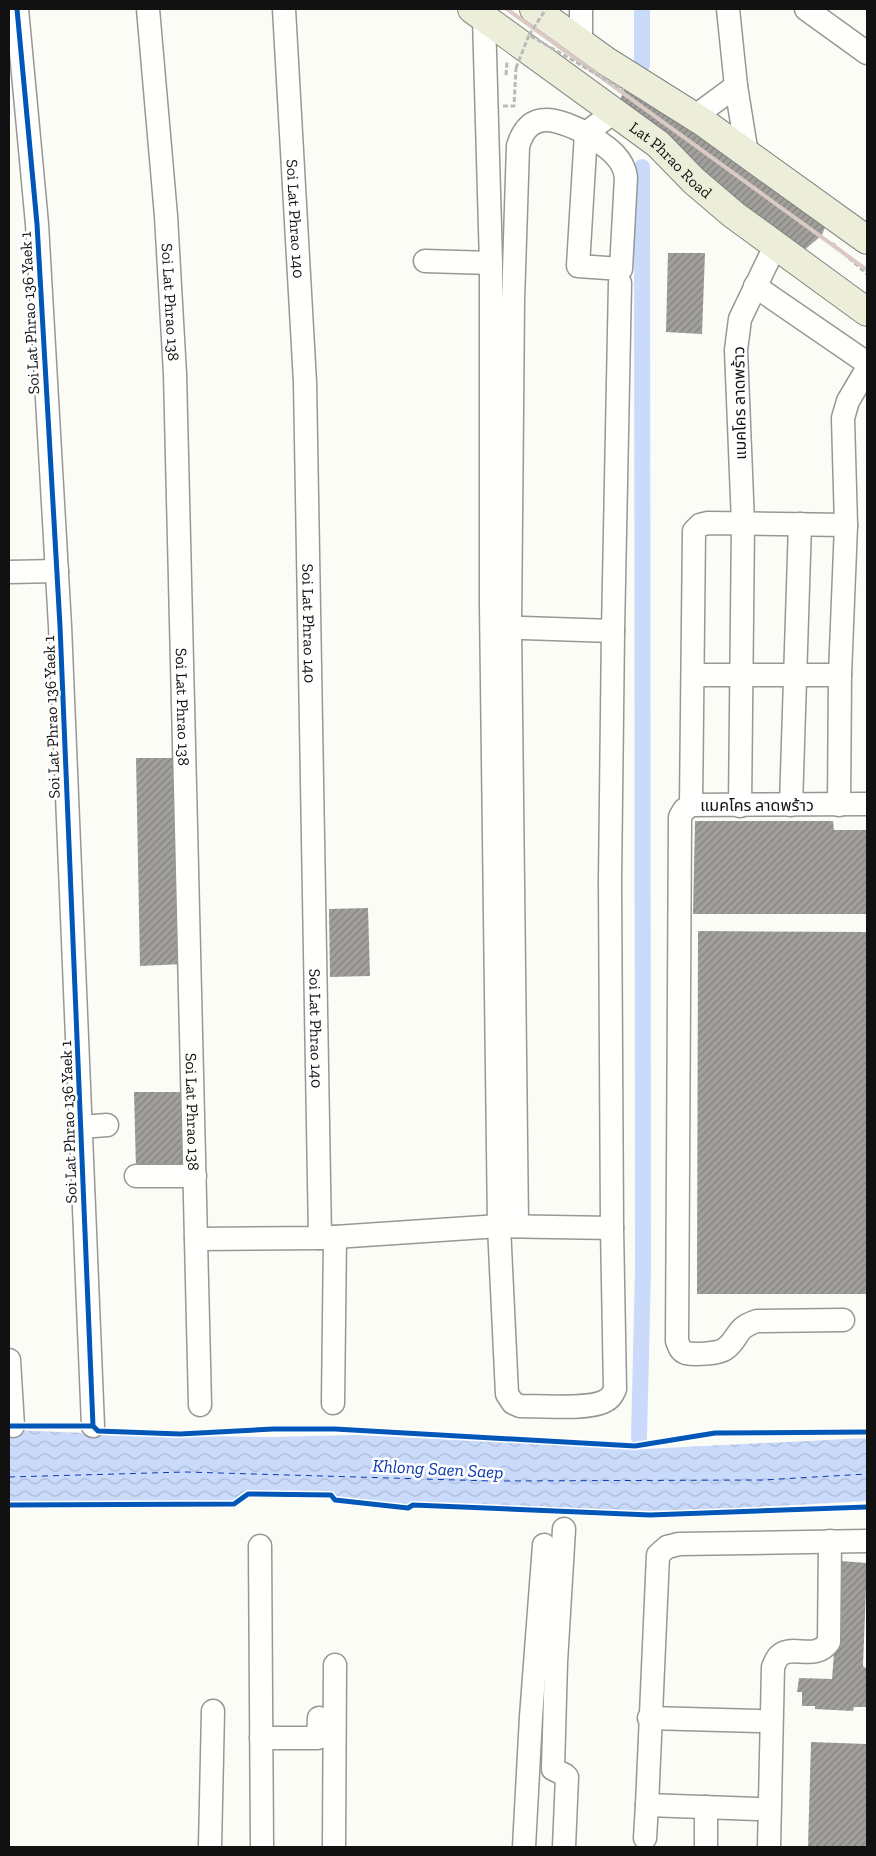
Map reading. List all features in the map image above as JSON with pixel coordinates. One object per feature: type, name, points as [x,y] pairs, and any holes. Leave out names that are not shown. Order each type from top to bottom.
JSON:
[{"type":"main road","name":"Lat Phrao Road","points":[[478,13],[581,43],[694,117],[867,240]]},
{"type":"main road","name":"Lat Phrao Road","points":[[524,26],[619,101],[658,144],[712,197],[775,246],[867,312]]},
{"type":"main road","points":[[606,61],[689,129],[867,258]]},
{"type":"main road","points":[[658,144],[744,202],[867,290]]},
{"type":"street","name":"Soi Lat Phrao 136 Yaek 1","points":[[17,9],[37,224],[57,571],[93,1426]]},
{"type":"street","name":"Soi Lat Phrao 138","points":[[148,9],[161,147],[176,374],[200,1405]]},
{"type":"street","name":"Soi Lat Phrao 140","points":[[284,9],[305,382],[333,1403]]},
{"type":"street","points":[[581,9],[581,43]]},
{"type":"street","points":[[728,9],[736,86],[747,154]]},
{"type":"street","points":[[806,9],[867,53]]},
{"type":"street","points":[[478,13],[491,263],[508,1226],[507,1394],[513,1403],[520,1406],[594,1406],[607,1401],[615,1389],[610,881],[620,283]]},
{"type":"street","points":[[694,117],[736,86]]},
{"type":"street","points":[[497,620],[513,301],[518,146],[520,138],[528,128],[546,120],[554,119],[586,133],[622,161],[626,176],[621,269],[578,266],[586,133],[619,101]]},
{"type":"street","name":"แมคโคร ลาดพร้าว","points":[[743,523],[736,350],[740,319],[775,246]]},
{"type":"street","points":[[425,262],[491,263]]},
{"type":"street","points":[[755,286],[867,363]]},
{"type":"street","points":[[839,805],[840,675],[846,524],[843,418],[848,401],[867,369]]},
{"type":"street","name":"แมคโคร ลาดพร้าว","points":[[846,524],[708,523],[700,525],[694,531],[694,675],[691,805],[866,804]]},
{"type":"street","points":[[740,806],[743,523]]},
{"type":"street","points":[[791,805],[800,524]]},
{"type":"street","points":[[9,572],[57,571]]},
{"type":"street","points":[[497,620],[613,631]]},
{"type":"street","points":[[694,675],[840,675]]},
{"type":"street","points":[[691,805],[684,810],[680,817],[677,1341],[680,1350],[686,1353],[719,1353],[727,1347],[744,1325],[757,1321],[843,1320]]},
{"type":"street","points":[[81,1127],[107,1125]]},
{"type":"street","points":[[136,1176],[195,1176]]},
{"type":"street","points":[[196,1240],[328,1237],[508,1226],[612,1228]]},
{"type":"street","points":[[9,1360],[13,1426]]},
{"type":"street","points":[[564,1528],[556,1662],[553,1769],[567,1777],[564,1847]]},
{"type":"street","points":[[769,1847],[773,1667],[780,1655],[786,1652],[818,1651],[829,1642],[830,1541]]},
{"type":"street","points":[[645,1838],[658,1555],[667,1547],[679,1544],[867,1541]]},
{"type":"street","points":[[524,1847],[544,1545]]},
{"type":"street","points":[[260,1546],[262,1847]]},
{"type":"street","points":[[334,1847],[335,1665]]},
{"type":"street","points":[[210,1847],[213,1710]]},
{"type":"street","points":[[261,1738],[318,1738],[319,1718]]},
{"type":"street","points":[[650,1718],[758,1721]]},
{"type":"street","points":[[647,1805],[757,1809]]},
{"type":"street","points":[[706,1807],[706,1847]]},
{"type":"path","points":[[506,80],[524,26],[546,9]]},
{"type":"path","points":[[504,97],[503,106],[514,106],[516,68],[524,26]]},
{"type":"path","points":[[524,26],[619,101]]},
{"type":"path","points":[[830,241],[867,274]]},
{"type":"water","name":"Khlong Saen Saep","points":[[9,1430],[100,1435],[271,1437],[356,1435],[645,1449],[867,1438],[867,1501],[649,1513],[413,1505],[407,1507],[336,1498],[330,1493],[248,1491],[233,1502],[9,1502]]},
{"type":"building","points":[[648,72],[833,207],[822,235],[802,252],[614,116],[624,90]]},
{"type":"building","points":[[668,253],[705,253],[702,334],[666,332]]},
{"type":"building","points":[[136,758],[179,758],[182,964],[140,966]]},
{"type":"building","points":[[695,821],[833,821],[834,830],[867,830],[867,914],[693,914]]},
{"type":"building","points":[[368,908],[370,976],[330,977],[329,909]]},
{"type":"building","points":[[698,931],[867,932],[867,1294],[697,1294]]},
{"type":"building","points":[[134,1092],[185,1092],[186,1170],[136,1169]]},
{"type":"building","points":[[841,1561],[867,1563],[863,1666],[867,1669],[867,1707],[854,1707],[853,1711],[815,1709],[815,1706],[802,1706],[802,1692],[797,1692],[799,1678],[832,1679]]},
{"type":"building","points":[[811,1742],[867,1744],[867,1847],[808,1847]]},
{"type":"waterway","points":[[642,9],[642,65]]},
{"type":"waterway","points":[[639,1438],[643,1270],[642,167]]},
{"type":"ferry route","points":[[9,1477],[186,1472],[492,1481],[763,1480],[867,1474]]},
{"type":"railway","points":[[507,9],[867,270]]},
{"type":"cycle path","points":[[17,9],[37,224],[60,626],[93,1426]]},
{"type":"cycle path","points":[[9,1426],[93,1426],[98,1431],[180,1434],[273,1429],[335,1429],[635,1446],[715,1433],[867,1432]]},
{"type":"cycle path","points":[[9,1505],[234,1504],[248,1494],[331,1495],[335,1500],[408,1508],[413,1505],[650,1515],[867,1507]]}]
